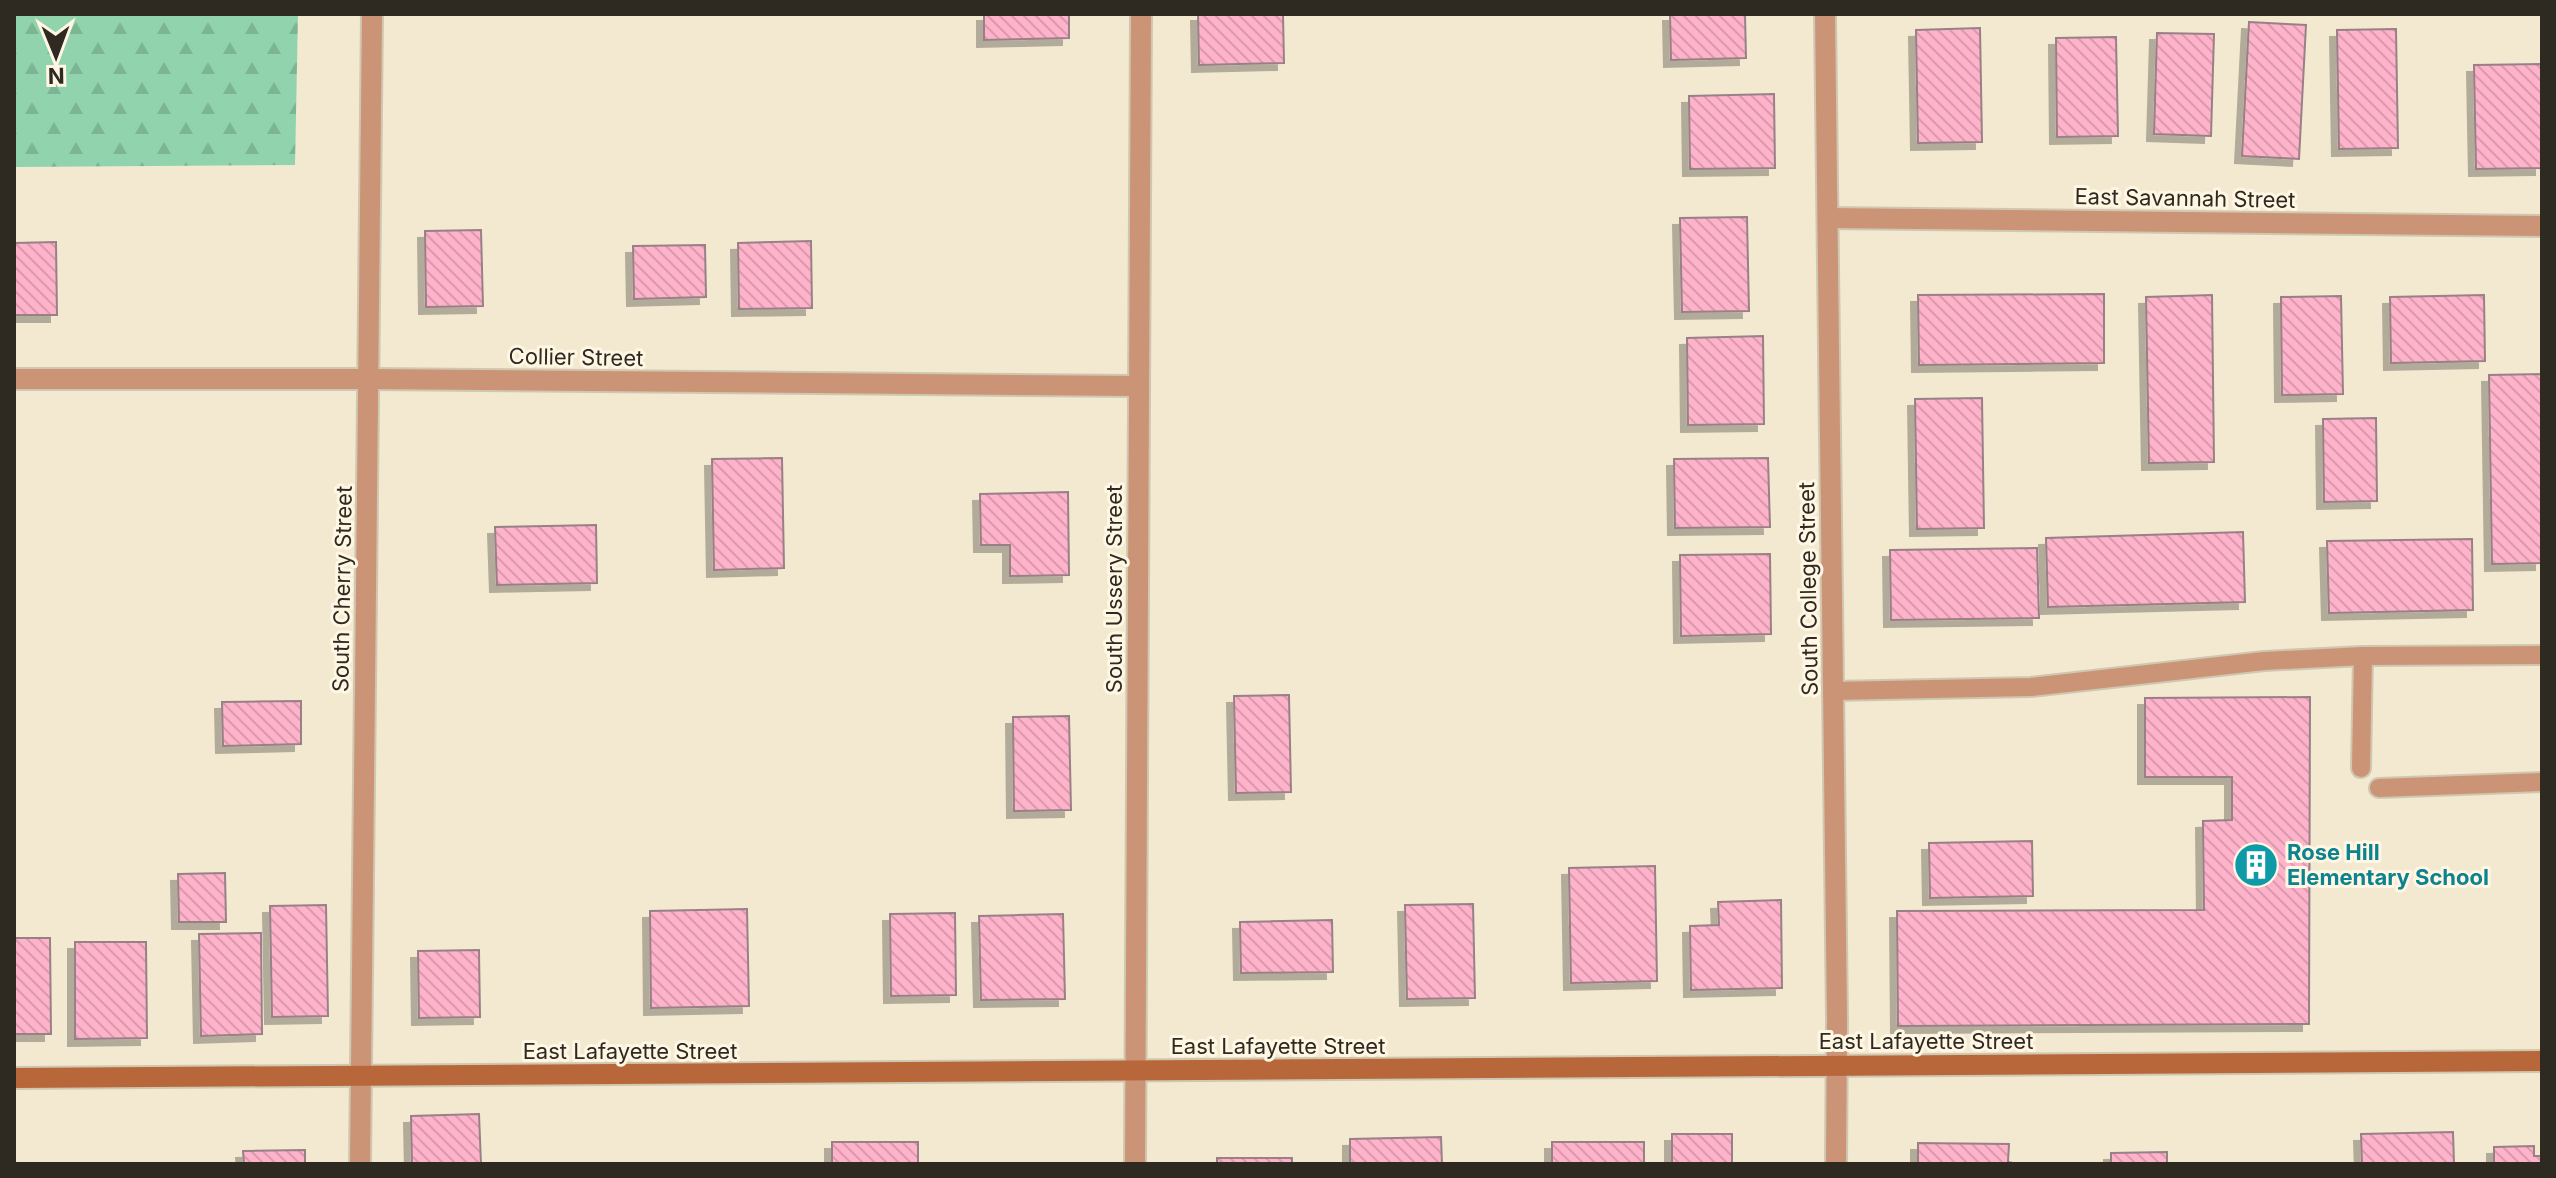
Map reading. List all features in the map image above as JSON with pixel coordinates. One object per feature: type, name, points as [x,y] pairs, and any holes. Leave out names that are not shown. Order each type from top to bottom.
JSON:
[{"type":"street","name":"South Cherry Street","points":[[360,1164],[372,14]]},
{"type":"street","name":"South Ussery Street","points":[[1135,1164],[1141,14]]},
{"type":"street","name":"South College Street","points":[[1825,14],[1836,1164]]},
{"type":"street","name":"East Savannah Street","points":[[1828,218],[2542,226]]},
{"type":"street","name":"Collier Street","points":[[14,379],[1138,386]]},
{"type":"street","name":"East Lafayette Street","points":[[14,1078],[2542,1061]]},
{"type":"lane","points":[[1833,691],[2031,687],[2264,661],[2363,656],[2542,655]]},
{"type":"lane","points":[[2361,768],[2363,656]]},
{"type":"lane","points":[[2379,788],[2542,782]]},
{"type":"green space","points":[[14,14],[298,14],[295,165],[14,167]]},
{"type":"building","points":[[984,14],[1069,14],[1069,38],[984,40]]},
{"type":"building","points":[[1198,14],[1283,14],[1284,63],[1199,65]]},
{"type":"building","points":[[1670,14],[1745,14],[1746,58],[1671,60]]},
{"type":"building","points":[[2249,22],[2306,25],[2299,159],[2242,156]]},
{"type":"building","points":[[1980,28],[1982,142],[1918,143],[1916,30]]},
{"type":"building","points":[[2396,29],[2398,148],[2339,149],[2337,30]]},
{"type":"building","points":[[2157,33],[2214,34],[2211,136],[2154,134]]},
{"type":"building","points":[[2116,37],[2118,136],[2057,137],[2056,38]]},
{"type":"building","points":[[2542,64],[2542,168],[2476,169],[2474,65]]},
{"type":"building","points":[[1774,94],[1775,168],[1690,169],[1689,96]]},
{"type":"building","points":[[1747,217],[1749,311],[1682,312],[1680,218]]},
{"type":"building","points":[[481,230],[483,306],[426,307],[425,231]]},
{"type":"building","points":[[811,241],[812,308],[739,309],[738,243]]},
{"type":"building","points":[[56,242],[57,315],[14,315],[14,243]]},
{"type":"building","points":[[705,245],[706,297],[634,299],[633,246]]},
{"type":"building","points":[[2104,294],[2104,363],[1919,365],[1918,295]]},
{"type":"building","points":[[2212,295],[2214,462],[2149,463],[2146,297]]},
{"type":"building","points":[[2484,295],[2485,361],[2391,363],[2390,297]]},
{"type":"building","points":[[2341,296],[2343,394],[2282,395],[2281,297]]},
{"type":"building","points":[[1763,336],[1764,424],[1688,425],[1687,338]]},
{"type":"building","points":[[2542,374],[2542,563],[2492,564],[2489,375]]},
{"type":"building","points":[[1982,398],[1984,528],[1917,529],[1915,399]]},
{"type":"building","points":[[2376,418],[2377,501],[2324,502],[2323,419]]},
{"type":"building","points":[[782,458],[784,568],[714,570],[712,459]]},
{"type":"building","points":[[1768,458],[1770,527],[1675,528],[1674,459]]},
{"type":"building","points":[[1068,492],[1069,575],[1010,576],[1010,545],[981,545],[980,494]]},
{"type":"building","points":[[596,525],[597,583],[497,585],[495,527]]},
{"type":"building","points":[[2243,532],[2245,602],[2048,607],[2046,538]]},
{"type":"building","points":[[2472,539],[2473,610],[2329,613],[2327,541]]},
{"type":"building","points":[[2037,548],[2039,618],[1891,620],[1890,550]]},
{"type":"building","points":[[1770,554],[1771,634],[1681,636],[1680,555]]},
{"type":"building","points":[[1289,695],[1291,792],[1236,793],[1234,696]]},
{"type":"building","name":"Rose Hill Elementary School","points":[[2310,697],[2309,1024],[1898,1026],[1897,911],[2204,910],[2203,821],[2232,820],[2232,777],[2145,777],[2145,698]]},
{"type":"building","points":[[301,701],[301,744],[223,746],[222,702]]},
{"type":"building","points":[[1069,716],[1071,810],[1014,811],[1013,717]]},
{"type":"building","points":[[2032,841],[2033,896],[1930,898],[1929,843]]},
{"type":"building","points":[[1655,866],[1657,981],[1571,983],[1569,868]]},
{"type":"building","points":[[225,873],[226,922],[179,922],[178,874]]},
{"type":"building","points":[[1781,900],[1782,988],[1691,990],[1690,926],[1719,925],[1718,902]]},
{"type":"building","points":[[1473,904],[1475,998],[1407,999],[1405,905]]},
{"type":"building","points":[[326,905],[328,1016],[272,1017],[270,906]]},
{"type":"building","points":[[747,909],[749,1006],[651,1008],[650,911]]},
{"type":"building","points":[[955,913],[956,995],[891,996],[890,914]]},
{"type":"building","points":[[1063,914],[1065,999],[981,1000],[979,916]]},
{"type":"building","points":[[1332,920],[1333,972],[1241,973],[1240,922]]},
{"type":"building","points":[[261,933],[262,1034],[201,1036],[199,934]]},
{"type":"building","points":[[14,938],[50,938],[51,1034],[14,1034]]},
{"type":"building","points":[[75,942],[146,942],[147,1038],[75,1039]]},
{"type":"building","points":[[479,950],[480,1017],[419,1018],[418,951]]},
{"type":"building","points":[[479,1114],[481,1164],[412,1164],[411,1116]]},
{"type":"building","points":[[2453,1132],[2454,1164],[2362,1164],[2361,1134]]},
{"type":"building","points":[[1672,1134],[1732,1134],[1732,1164],[1672,1164]]},
{"type":"building","points":[[1441,1137],[1442,1164],[1350,1164],[1350,1139]]},
{"type":"building","points":[[832,1142],[918,1142],[918,1164],[832,1164]]},
{"type":"building","points":[[1552,1142],[1644,1142],[1644,1164],[1552,1164]]},
{"type":"building","points":[[1918,1143],[2009,1144],[2008,1162],[2018,1164],[1918,1164]]},
{"type":"building","points":[[2534,1146],[2534,1156],[2542,1156],[2542,1164],[2494,1164],[2494,1147]]},
{"type":"building","points":[[305,1150],[305,1164],[244,1164],[243,1151]]},
{"type":"building","points":[[2167,1152],[2167,1164],[2111,1164],[2111,1153]]},
{"type":"building","points":[[1217,1158],[1292,1158],[1292,1164],[1217,1164]]},
{"type":"place","name":"Rose Hill Elementary School","points":[[2256,865]]}]
